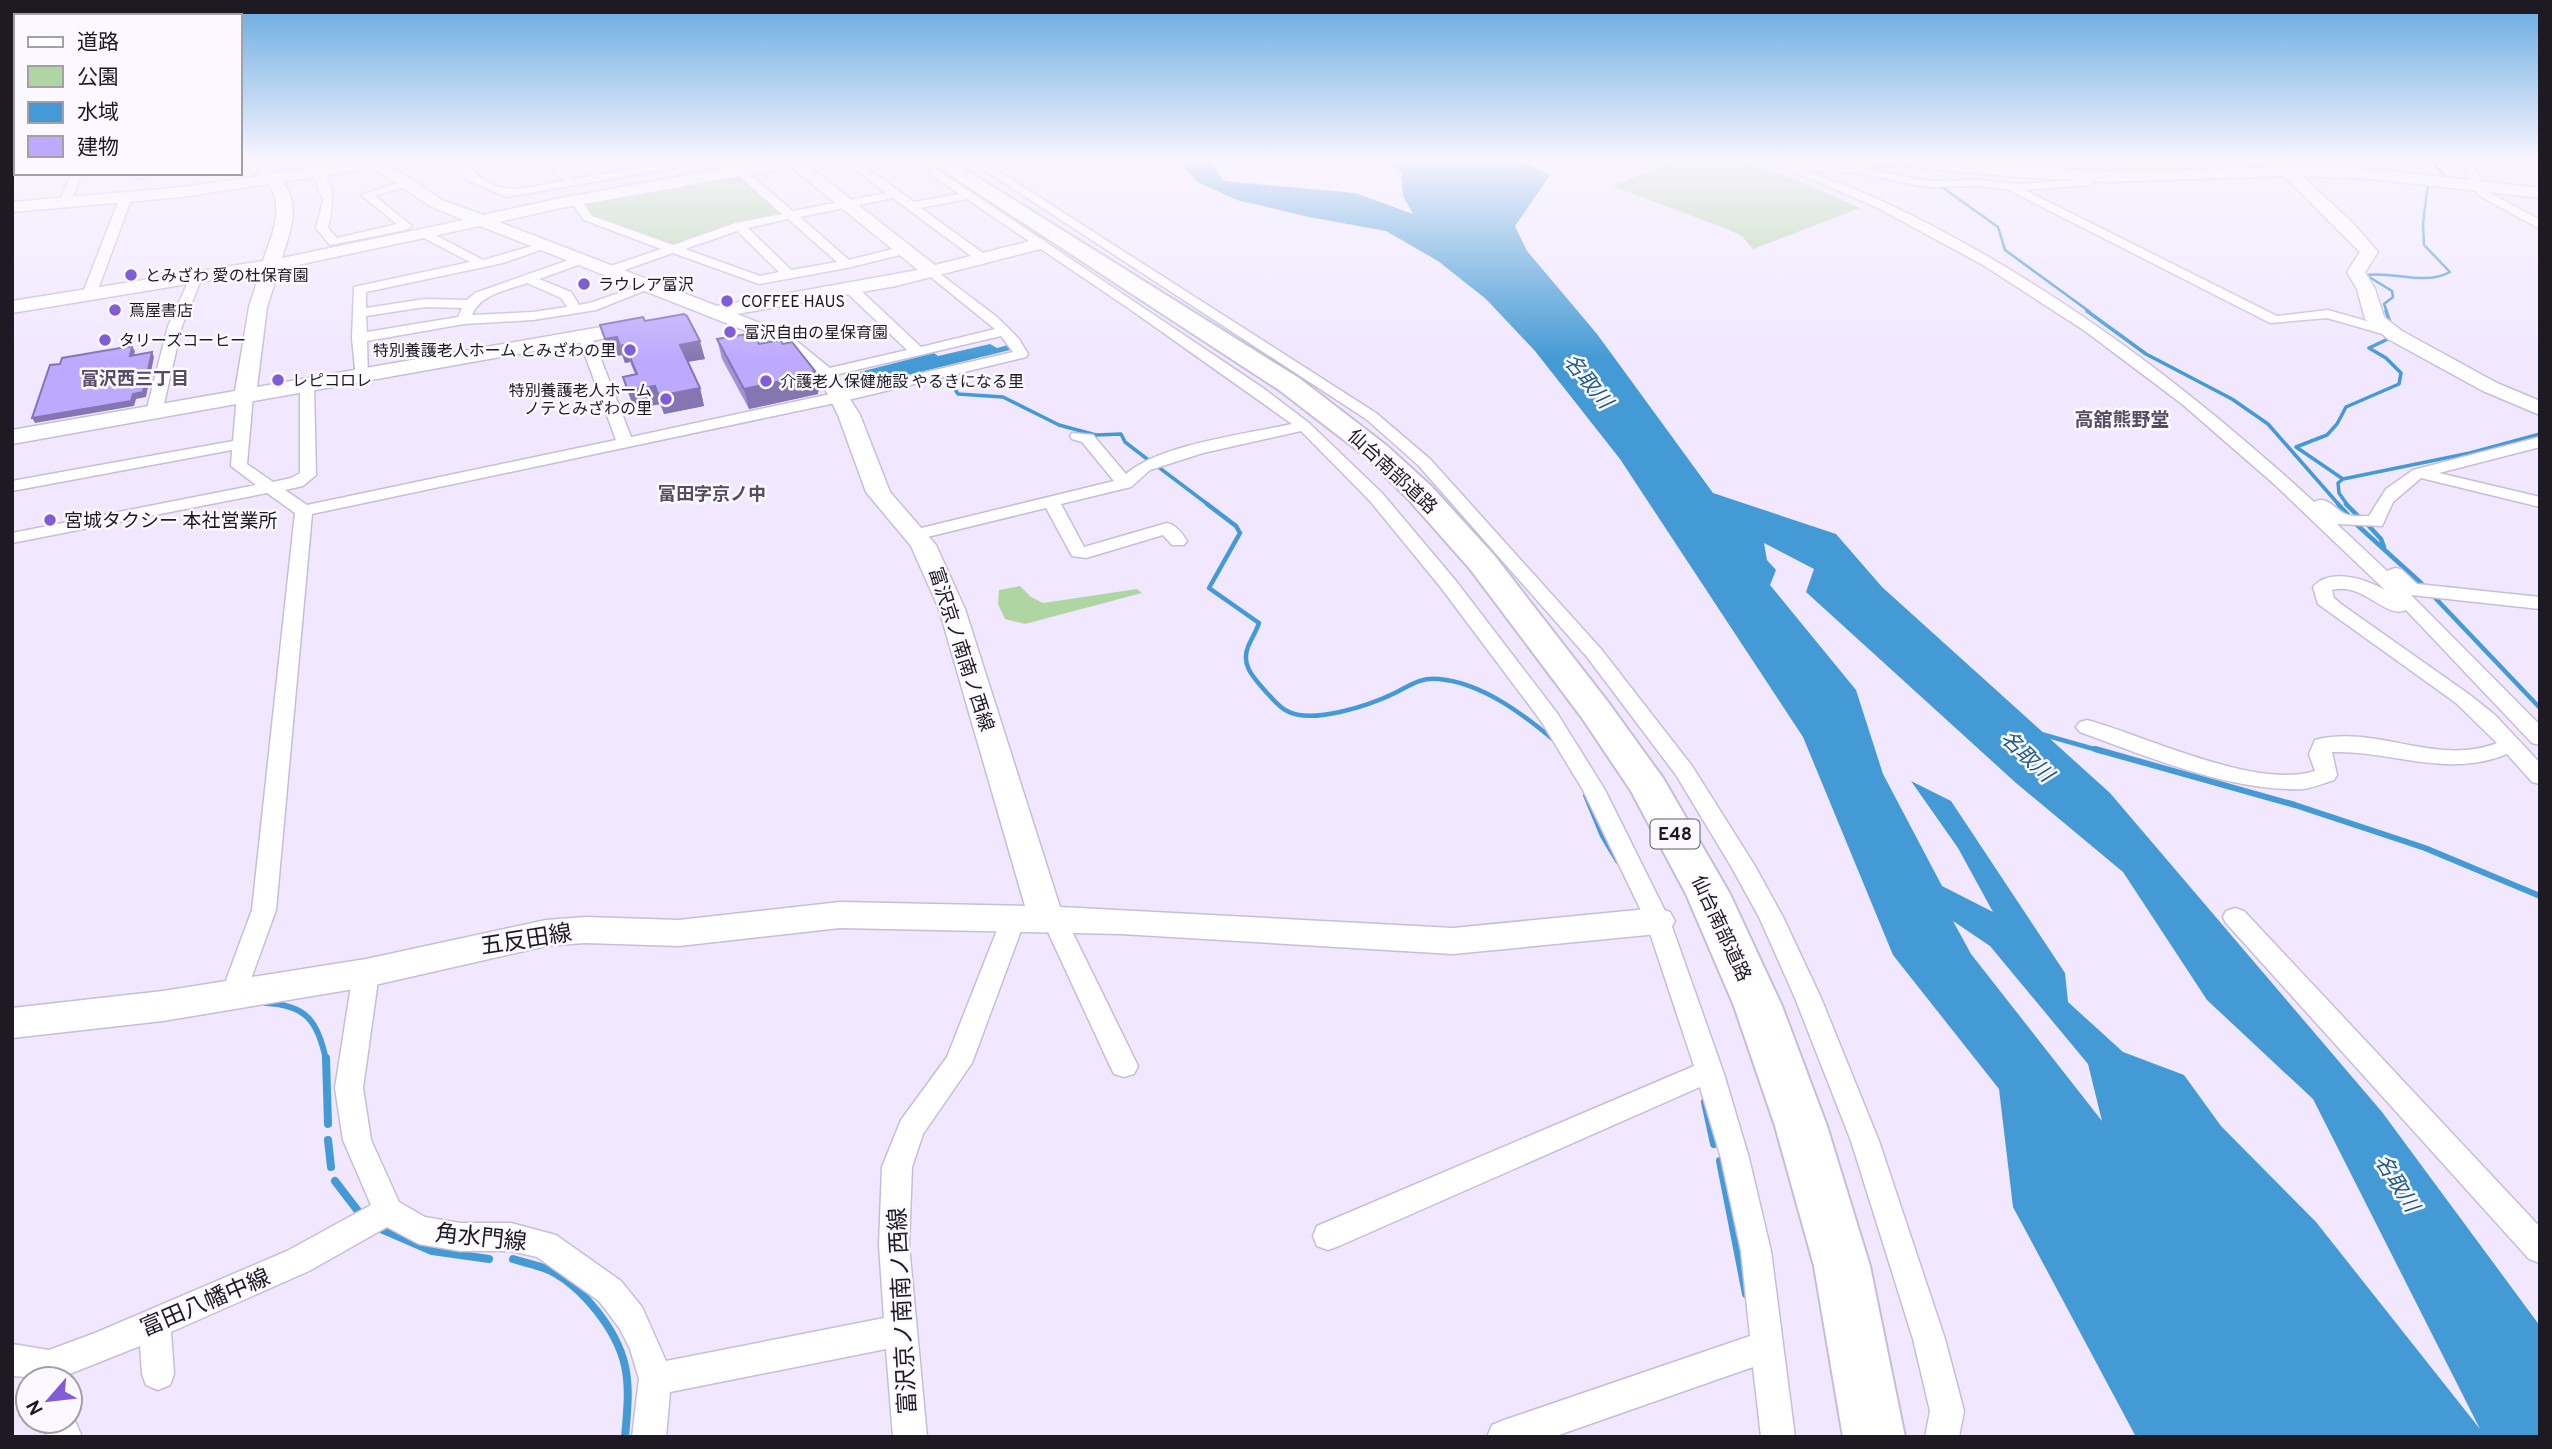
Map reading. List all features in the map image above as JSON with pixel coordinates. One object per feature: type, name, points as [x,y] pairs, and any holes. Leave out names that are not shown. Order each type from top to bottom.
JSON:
[{"type":"highway","name":"仙台南部道路","points":[[1040,226],[1255,362]]},
{"type":"highway","name":"仙台南部道路","points":[[1051,226],[1326,410],[1376,451],[1420,493],[1482,562],[1550,649],[1649,788],[1708,894],[1758,1006],[1801,1126],[1842,1266],[1874,1437]]},
{"type":"street","points":[[89,295],[115,226]]},
{"type":"street","points":[[283,226],[254,326],[239,466],[303,511],[840,397],[1021,354],[1015,342],[975,305],[874,226]]},
{"type":"street","points":[[325,226],[323,228],[334,242],[405,226]]},
{"type":"street","points":[[12,307],[270,266],[458,226]]},
{"type":"street","name":"富沢京ノ南南ノ西線","points":[[494,226],[780,338],[813,359],[826,373],[840,397],[878,492],[934,561],[952,609],[1038,919],[972,1032],[958,1063],[911,1129],[897,1167],[894,1245],[910,1437]]},
{"type":"street","points":[[608,226],[759,280],[847,264],[904,250]]},
{"type":"street","points":[[609,271],[739,226],[789,275]]},
{"type":"street","points":[[802,226],[847,264]]},
{"type":"street","points":[[939,226],[983,259]]},
{"type":"street","points":[[1011,226],[1136,307],[1304,426],[1376,497],[1449,585],[1550,718],[1594,790],[1658,921],[1710,1074],[1735,1158],[1756,1251],[1778,1437]]},
{"type":"street","points":[[1076,226],[1371,416],[1424,462],[1594,653],[1690,780],[1715,818],[1771,917],[1808,998],[1866,1141],[1929,1339],[1947,1428]]},
{"type":"street","points":[[1925,226],[1996,266],[2134,361],[2217,425],[2271,473],[2460,655],[2540,738]]},
{"type":"street","points":[[2088,226],[2275,320],[2328,314],[2393,334]]},
{"type":"street","points":[[2347,226],[2369,252],[2356,272],[2375,319],[2393,334],[2490,387],[2540,409]]},
{"type":"street","points":[[426,234],[482,264]]},
{"type":"street","points":[[12,437],[851,289],[1038,244]]},
{"type":"street","points":[[361,376],[359,290],[482,264],[546,246]]},
{"type":"street","points":[[464,320],[470,304],[480,296],[580,260]]},
{"type":"street","points":[[154,412],[175,326],[197,278]]},
{"type":"street","points":[[528,279],[566,295],[575,309]]},
{"type":"street","points":[[359,338],[464,320],[533,316],[596,306],[650,286]]},
{"type":"street","points":[[851,289],[917,351]]},
{"type":"street","points":[[360,313],[425,303],[470,304]]},
{"type":"street","points":[[826,373],[1002,332]]},
{"type":"street","points":[[585,336],[625,443]]},
{"type":"street","points":[[12,538],[297,482],[308,475],[307,385]]},
{"type":"street","points":[[915,535],[1125,483],[1144,467],[1199,449],[1304,426]]},
{"type":"street","points":[[2342,520],[2376,522],[2383,504],[2404,481],[2419,473],[2540,442]]},
{"type":"street","points":[[12,486],[241,444]]},
{"type":"street","points":[[1086,445],[1125,483]]},
{"type":"street","points":[[2271,473],[2299,488],[2342,520],[2422,590],[2460,655]]},
{"type":"street","points":[[2419,473],[2540,502]]},
{"type":"street","points":[[1051,502],[1078,552],[1086,553],[1167,528],[1178,541]]},
{"type":"street","points":[[234,994],[264,910],[303,511]]},
{"type":"street","points":[[2460,655],[2440,652],[2397,607],[2376,592],[2337,582],[2322,587],[2325,600],[2334,608],[2463,699],[2488,720],[2540,777]]},
{"type":"street","points":[[2422,590],[2540,603]]},
{"type":"street","points":[[2087,727],[2155,750],[2273,783],[2316,782],[2326,775],[2320,754],[2323,745],[2354,744],[2442,759],[2491,753],[2511,745]]},
{"type":"street","name":"五反田線","points":[[12,1023],[163,1006],[366,973],[546,933],[611,930],[679,933],[840,915],[1121,921],[1453,941],[1658,921]]},
{"type":"street","points":[[2235,917],[2540,1249]]},
{"type":"street","points":[[1038,919],[1124,1066]]},
{"type":"street","points":[[366,973],[349,1088],[357,1140],[388,1211]]},
{"type":"street","points":[[1328,1236],[1689,1079],[1710,1074]]},
{"type":"street","name":"富田八幡中線","points":[[66,1365],[298,1261],[388,1211]]},
{"type":"street","name":"角水門線","points":[[388,1211],[419,1230],[460,1237],[511,1237],[545,1245],[610,1291],[641,1336],[655,1379],[649,1437]]},
{"type":"street","points":[[154,1325],[158,1374]]},
{"type":"street","points":[[655,1379],[902,1330]]},
{"type":"street","points":[[1504,1437],[1768,1346]]},
{"type":"green space","points":[[614,226],[740,226],[676,245],[667,245]]},
{"type":"green space","points":[[1718,226],[1814,226],[1753,249],[1742,236]]},
{"type":"green space","points":[[1020,586],[1031,597],[1043,603],[1137,589],[1142,593],[1025,624],[1005,619],[998,604],[999,590]]},
{"type":"water","name":"名取川","points":[[1356,226],[1515,226],[1527,251],[1597,334],[1713,493],[1836,534],[1882,587],[2110,793],[2382,1112],[2540,1326],[2540,1437],[2136,1437],[2013,1207],[1999,1089],[1893,955],[1803,737],[1620,459],[1535,351],[1486,299],[1438,261],[1386,231]],"holes":[[[1764,543],[1814,569],[1806,592],[2016,783],[2123,872],[2207,1000],[2313,1099],[2480,1429],[2316,1222],[2221,1126],[2184,1075],[2123,1052],[2068,1002],[2065,973],[1951,801],[1911,781],[1958,848],[1993,912],[1942,886],[1883,774],[1856,690],[1770,585],[1776,570],[1767,560]],[[1953,921],[1990,946],[2088,1064],[2102,1121],[1971,954]]]},
{"type":"water","points":[[990,344],[997,348],[1008,345],[1010,350],[863,386],[859,386],[852,374],[934,353],[938,356]]},
{"type":"building","points":[[684,314],[700,341],[680,345],[700,388],[659,396],[655,386],[628,391],[623,377],[637,374],[625,345],[620,346],[617,337],[605,339],[600,325],[643,317],[645,321]]},
{"type":"building","points":[[753,333],[759,344],[780,340],[783,344],[792,342],[815,371],[812,372],[814,374],[744,389],[717,339]]},
{"type":"building","points":[[132,346],[130,356],[152,352],[143,392],[133,394],[131,401],[32,418],[50,365],[60,364],[62,358]]},
{"type":"waterway","points":[[1996,226],[2005,250],[2090,312]]},
{"type":"waterway","points":[[2387,312],[2384,304],[2393,297],[2392,291],[2366,275],[2430,278],[2450,272],[2424,245],[2423,226]]},
{"type":"waterway","points":[[2087,311],[2146,354],[2232,399],[2268,424],[2340,506]]},
{"type":"waterway","points":[[2386,311],[2391,325]]},
{"type":"waterway","points":[[2343,479],[2296,447],[2327,435],[2346,407],[2399,384],[2401,373],[2386,358],[2369,348],[2390,338]]},
{"type":"waterway","points":[[946,375],[958,394],[1003,397],[1059,425],[1096,435],[1121,434],[1125,442],[1151,462]]},
{"type":"waterway","points":[[2343,479],[2470,453],[2540,434]]},
{"type":"waterway","points":[[1157,466],[1210,506]]},
{"type":"waterway","points":[[2343,479],[2338,483],[2339,493],[2348,506]]},
{"type":"waterway","points":[[1207,504],[1236,526],[1240,533],[1209,588],[1259,623],[1249,644],[1246,660],[1258,683],[1284,709],[1298,715],[1326,715],[1384,698],[1421,680],[1439,679],[1471,687],[1501,701],[1555,741]]},
{"type":"waterway","points":[[2338,504],[2351,518]]},
{"type":"waterway","points":[[2348,506],[2360,518]]},
{"type":"waterway","points":[[2356,524],[2420,582],[2540,708]]},
{"type":"waterway","points":[[2367,524],[2381,539],[2384,547]]},
{"type":"waterway","points":[[2041,734],[2101,751]]},
{"type":"waterway","points":[[2095,749],[2295,805],[2425,848],[2540,896]]},
{"type":"waterway","points":[[1586,795],[1603,836],[1618,861]]},
{"type":"waterway","points":[[266,1003],[291,1007],[308,1018],[319,1035],[326,1060]]},
{"type":"waterway","points":[[326,1058],[328,1124]]},
{"type":"waterway","points":[[1705,1102],[1714,1144]]},
{"type":"waterway","points":[[328,1140],[331,1167]]},
{"type":"waterway","points":[[1720,1161],[1746,1294]]},
{"type":"waterway","points":[[335,1181],[361,1215]]},
{"type":"waterway","points":[[381,1229],[432,1251],[489,1259]]},
{"type":"waterway","points":[[513,1259],[545,1268],[574,1287],[597,1311],[615,1338],[627,1375],[625,1437]]},
{"type":"place","name":"とみざわ 愛の杜保育園","points":[[131,275]]},
{"type":"place","name":"ラウレア富沢","points":[[584,284]]},
{"type":"place","name":"COFFEE HAUS","points":[[727,301]]},
{"type":"place","name":"蔦屋書店","points":[[115,310]]},
{"type":"place","name":"富沢自由の星保育園","points":[[730,332]]},
{"type":"place","name":"タリーズコーヒー","points":[[105,340]]},
{"type":"place","name":"特別養護老人ホーム とみざわの里","points":[[630,350]]},
{"type":"place","name":"レピコロレ","points":[[278,380]]},
{"type":"place","name":"介護老人保健施設 やるきになる里","points":[[766,381]]},
{"type":"place","name":"特別養護老人ホーム ノテとみざわの里","points":[[666,399]]},
{"type":"place","name":"宮城タクシー 本社営業所","points":[[50,520]]},
{"type":"district","name":"富沢西三丁目","points":[[135,379]]},
{"type":"district","name":"高舘熊野堂","points":[[2122,419]]},
{"type":"district","name":"富田字京ノ中","points":[[712,494]]}]
